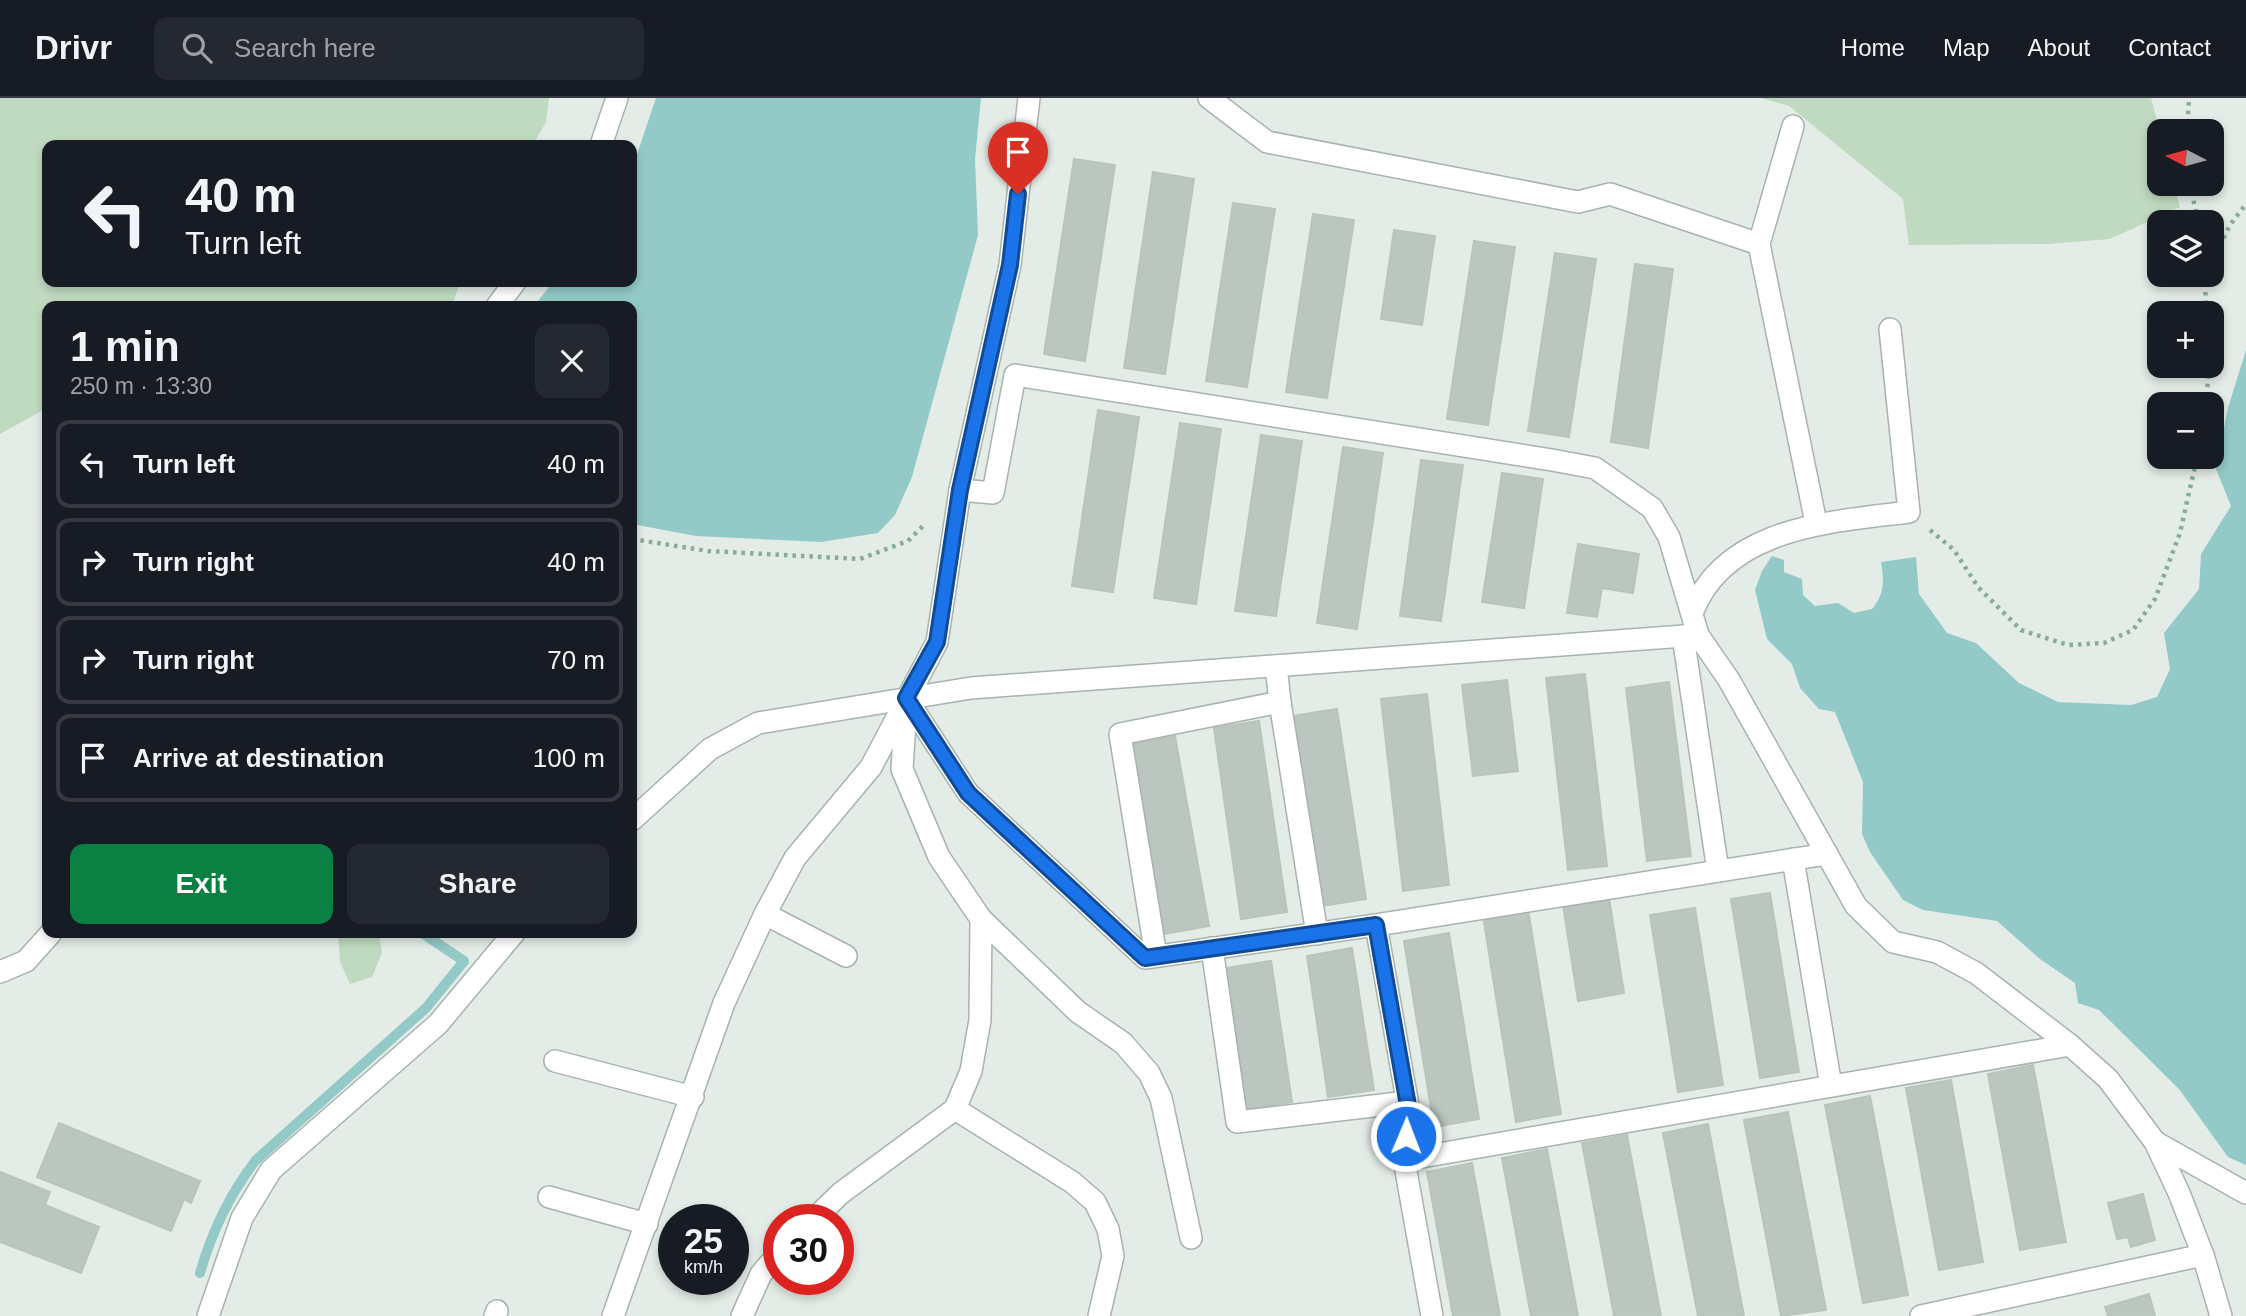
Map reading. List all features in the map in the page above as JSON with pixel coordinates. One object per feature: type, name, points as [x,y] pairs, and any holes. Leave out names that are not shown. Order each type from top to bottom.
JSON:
[{"type":"street","points":[[603,140],[617,98]]},
{"type":"street","points":[[613,1316],[693,1097],[724,1003],[765,914],[795,858],[871,767],[937,642],[960,490],[1010,265],[1029,98]]},
{"type":"street","points":[[1209,98],[1267,142],[1578,202],[1610,194],[1759,244]]},
{"type":"street","points":[[1793,126],[1759,244],[1816,523]]},
{"type":"street","points":[[1718,871],[1690,635],[1692,613],[1700,592],[1732,560],[1761,541],[1816,523],[1909,512],[1890,329]]},
{"type":"street","points":[[960,490],[993,494],[1015,375],[1552,460],[1595,468],[1652,508],[1669,537],[1692,613]]},
{"type":"street","points":[[637,815],[710,749],[758,723],[971,688],[1690,635]]},
{"type":"street","points":[[1690,635],[1729,680],[1856,906],[1893,942],[1937,952],[1976,973],[2070,1045],[2108,1079],[2155,1142],[2203,1255],[2221,1316]]},
{"type":"street","points":[[1276,666],[1317,934]]},
{"type":"street","points":[[906,698],[902,769],[939,858],[981,919],[1061,997],[1123,1042],[1149,1073],[1161,1098],[1191,1238]]},
{"type":"street","points":[[906,698],[968,793],[1145,958],[1376,925],[1826,854]]},
{"type":"street","points":[[1156,956],[1120,734],[1280,702]]},
{"type":"street","points":[[1793,859],[1831,1086]]},
{"type":"street","points":[[765,914],[846,956]]},
{"type":"street","points":[[830,1204],[954,1109],[971,1071],[980,1020],[981,919]]},
{"type":"street","points":[[1376,925],[1407,1102],[1404,1160],[1432,1316]]},
{"type":"street","points":[[0,972],[26,961],[47,938]]},
{"type":"street","points":[[208,1316],[242,1218],[271,1170],[439,1024],[510,938]]},
{"type":"street","points":[[1212,948],[1237,1122],[1407,1102]]},
{"type":"street","points":[[1404,1160],[2070,1045]]},
{"type":"street","points":[[555,1061],[693,1097]]},
{"type":"street","points":[[954,1109],[1072,1182],[1096,1202],[1108,1229],[1113,1256],[1099,1316]]},
{"type":"street","points":[[2155,1142],[2246,1193]]},
{"type":"street","points":[[549,1197],[647,1224]]},
{"type":"street","points":[[1921,1316],[2203,1255]]},
{"type":"street","points":[[742,1316],[763,1272]]},
{"type":"path","points":[[2188,119],[2189,98]]},
{"type":"path","points":[[2224,237],[2246,204]]},
{"type":"path","points":[[1909,512],[1954,550],[1978,587],[2021,630],[2068,645],[2104,643],[2133,630],[2155,599],[2180,533],[2194,469]]},
{"type":"path","points":[[637,540],[708,551],[860,559],[908,541],[960,490]]},
{"type":"green space","points":[[0,98],[549,98],[546,122],[536,140],[42,140],[42,287],[458,287],[454,301],[42,301],[42,411],[0,434]]},
{"type":"green space","points":[[1761,98],[2151,98],[2157,119],[2147,119],[2147,196],[2177,196],[2180,207],[2173,210],[2147,210],[2147,222],[2110,239],[2048,244],[1909,245],[1903,199],[1789,106]]},
{"type":"green space","points":[[338,938],[380,938],[382,953],[372,977],[350,984],[340,962]]},
{"type":"water","points":[[656,98],[981,98],[975,159],[978,235],[912,477],[895,515],[878,533],[821,542],[696,536],[637,525],[637,301],[538,301],[549,287],[637,287],[637,154]]},
{"type":"water","points":[[2246,350],[2246,1165],[2228,1157],[2179,1089],[2099,1010],[2078,1003],[2075,983],[2040,959],[1997,921],[1923,910],[1903,900],[1870,852],[1862,834],[1863,782],[1835,712],[1819,709],[1800,688],[1792,664],[1767,639],[1755,590],[1762,571],[1772,556],[1784,560],[1784,572],[1802,579],[1803,595],[1815,606],[1838,603],[1854,613],[1872,609],[1879,598],[1883,581],[1881,562],[1916,557],[1919,594],[1947,633],[1976,643],[2019,683],[2058,702],[2131,705],[2157,697],[2170,669],[2164,633],[2199,589],[2201,554],[2231,506],[2216,469],[2224,469],[2224,428]]},
{"type":"building","points":[[1074,159],[1115,165],[1085,361],[1044,354]]},
{"type":"building","points":[[1153,172],[1194,179],[1165,374],[1124,368]]},
{"type":"building","points":[[1233,203],[1275,209],[1247,387],[1206,381]]},
{"type":"building","points":[[1313,214],[1354,220],[1327,398],[1286,392]]},
{"type":"building","points":[[1394,230],[1435,236],[1422,325],[1381,319]]},
{"type":"building","points":[[1474,241],[1515,247],[1488,425],[1447,419]]},
{"type":"building","points":[[1555,253],[1596,259],[1569,437],[1528,431]]},
{"type":"building","points":[[1635,264],[1673,269],[1648,448],[1611,442]]},
{"type":"building","points":[[1098,410],[1139,417],[1113,592],[1072,586]]},
{"type":"building","points":[[1180,423],[1221,429],[1196,604],[1154,598]]},
{"type":"building","points":[[1261,435],[1302,441],[1276,616],[1235,611]]},
{"type":"building","points":[[1343,447],[1383,453],[1357,629],[1317,623]]},
{"type":"building","points":[[1421,460],[1463,465],[1441,621],[1400,616]]},
{"type":"building","points":[[1502,473],[1543,479],[1524,608],[1482,602]]},
{"type":"building","points":[[1578,544],[1639,554],[1633,593],[1602,588],[1597,617],[1567,613]]},
{"type":"building","points":[[1585,674],[1607,866],[1568,870],[1546,678]]},
{"type":"building","points":[[1507,680],[1518,771],[1473,776],[1462,685]]},
{"type":"building","points":[[1669,682],[1691,856],[1647,861],[1626,688]]},
{"type":"building","points":[[1427,694],[1449,885],[1403,891],[1381,699]]},
{"type":"building","points":[[1337,709],[1366,899],[1321,906],[1292,716]]},
{"type":"building","points":[[1259,721],[1287,912],[1241,919],[1214,728]]},
{"type":"building","points":[[1175,736],[1209,926],[1164,934],[1130,745]]},
{"type":"building","points":[[1770,893],[1799,1072],[1760,1078],[1731,899]]},
{"type":"building","points":[[1609,898],[1624,993],[1578,1001],[1563,905]]},
{"type":"building","points":[[1695,908],[1723,1085],[1678,1092],[1650,915]]},
{"type":"building","points":[[1528,909],[1561,1114],[1516,1122],[1483,916]]},
{"type":"building","points":[[1449,933],[1479,1119],[1434,1127],[1404,941]]},
{"type":"building","points":[[1352,948],[1374,1090],[1328,1097],[1307,956]]},
{"type":"building","points":[[1271,961],[1292,1102],[1247,1109],[1225,968]]},
{"type":"building","points":[[2033,1065],[2066,1242],[2020,1250],[1988,1074]]},
{"type":"building","points":[[1951,1080],[1983,1262],[1939,1270],[1906,1088]]},
{"type":"building","points":[[1870,1096],[1908,1295],[1863,1303],[1825,1105]]},
{"type":"building","points":[[1788,1112],[1826,1310],[1781,1316],[1744,1120]]},
{"type":"building","points":[[59,1123],[200,1181],[191,1203],[184,1199],[171,1231],[37,1177]]},
{"type":"building","points":[[1708,1124],[1744,1316],[1698,1316],[1663,1133]]},
{"type":"building","points":[[1627,1135],[1661,1316],[1614,1316],[1582,1143]]},
{"type":"building","points":[[1547,1149],[1578,1316],[1531,1316],[1502,1158]]},
{"type":"building","points":[[1472,1163],[1500,1316],[1453,1316],[1427,1172]]},
{"type":"building","points":[[0,1172],[50,1192],[45,1205],[99,1227],[81,1273],[0,1242]]},
{"type":"building","points":[[2143,1194],[2155,1240],[2131,1247],[2128,1237],[2117,1239],[2108,1203]]},
{"type":"building","points":[[2149,1294],[2155,1316],[2108,1316],[2105,1307]]},
{"type":"waterway","points":[[200,1273],[222,1214],[256,1160],[426,1008],[464,961],[430,938]]},
{"type":"route","points":[[1018,194],[1010,265],[960,490],[937,642],[906,698],[968,793],[1145,958],[1376,925],[1409,1111],[1406,1136]]}]
